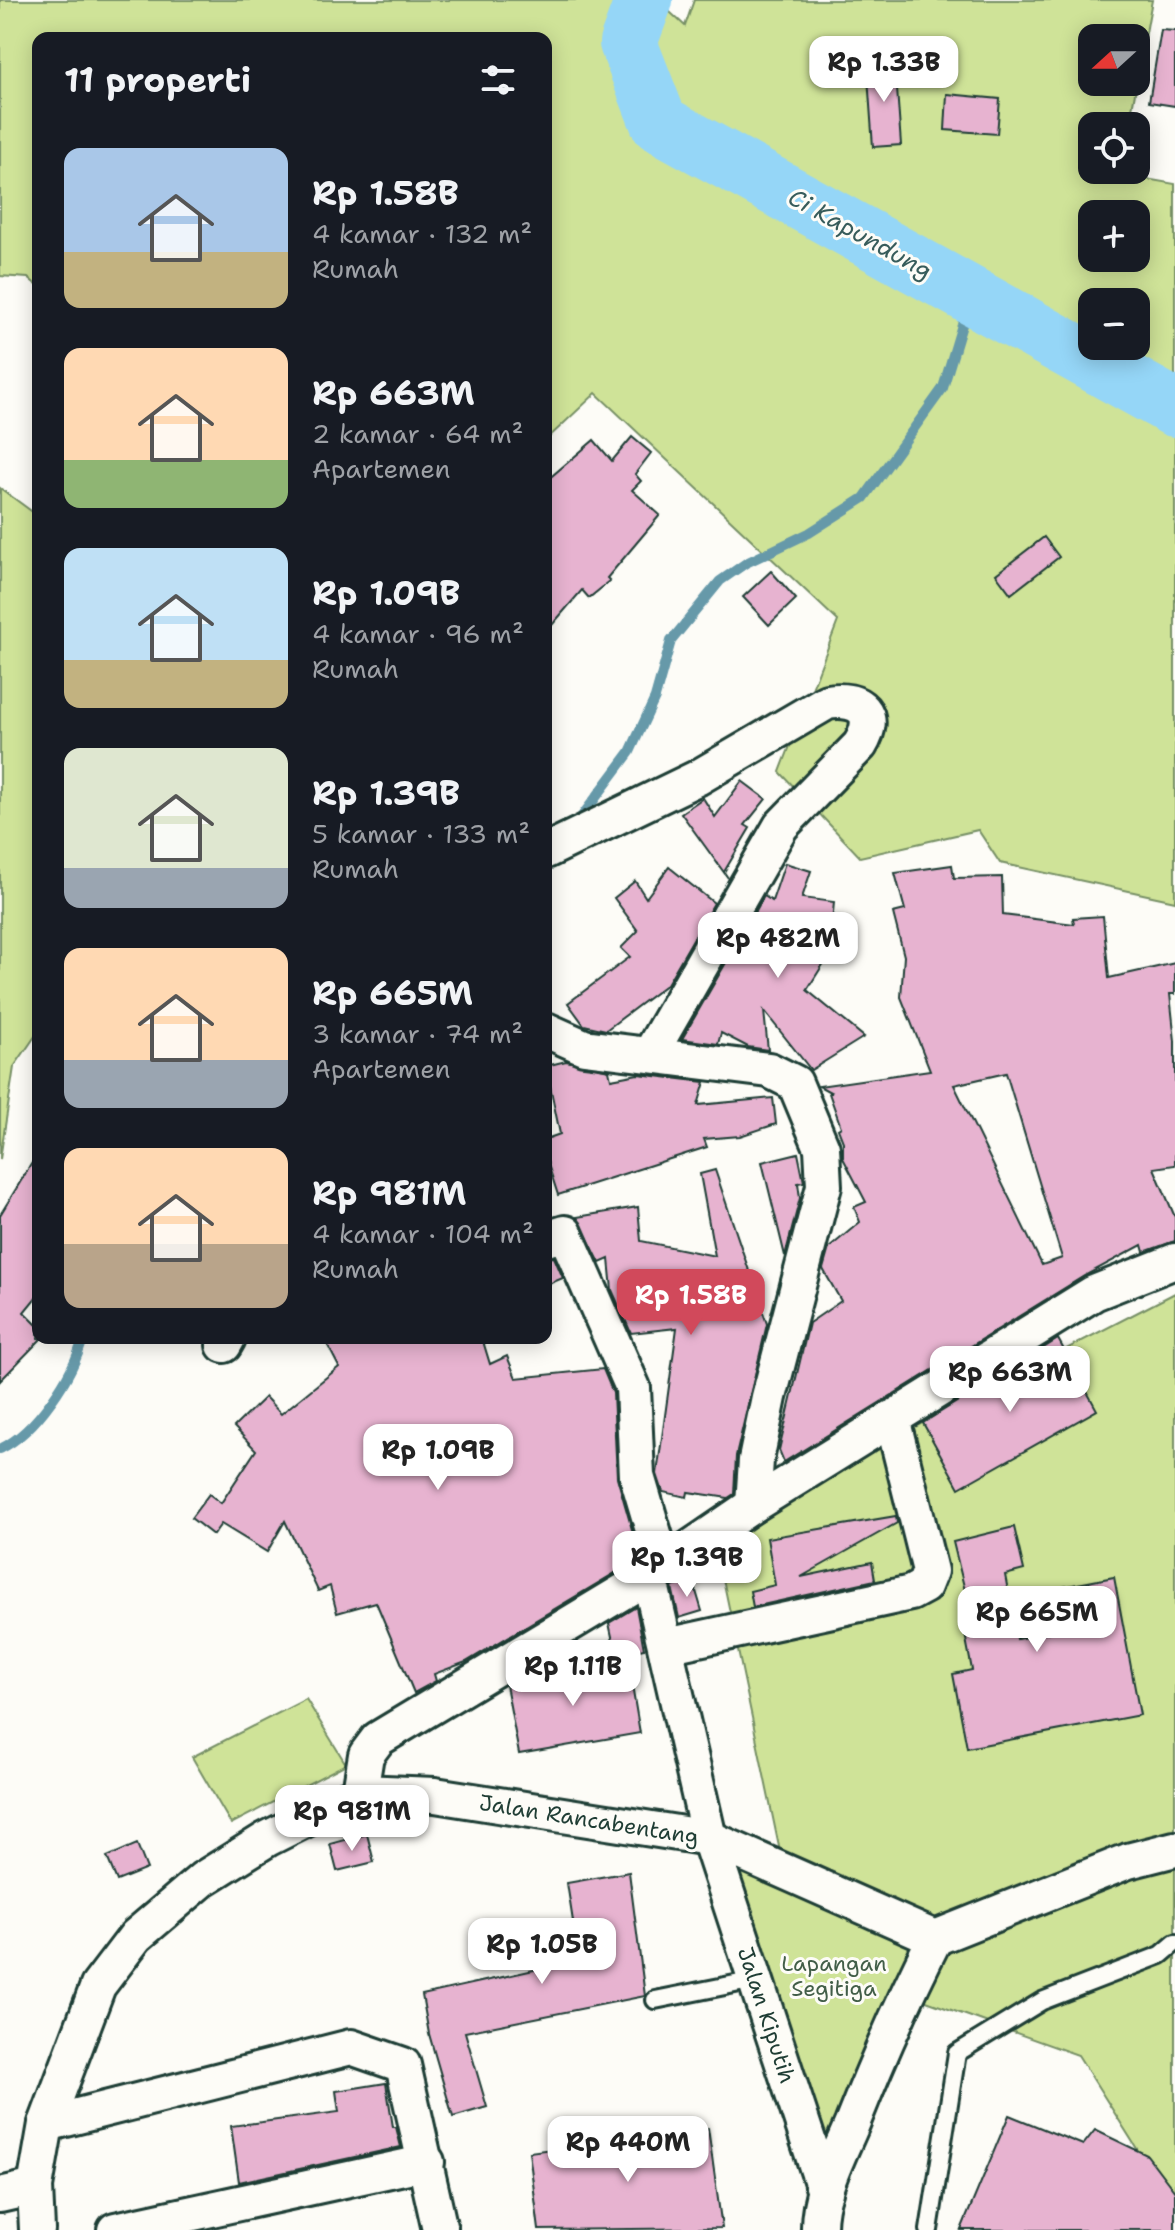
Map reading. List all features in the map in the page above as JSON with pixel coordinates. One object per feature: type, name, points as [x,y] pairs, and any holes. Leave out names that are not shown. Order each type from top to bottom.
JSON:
[{"type":"street","points":[[552,848],[697,778],[827,702],[844,699],[859,705],[868,715],[869,730],[860,745],[781,826],[650,1054]]},
{"type":"street","points":[[552,1035],[584,1047],[769,1070],[795,1083],[822,1148],[824,1186],[769,1397],[756,1460],[753,1505]]},
{"type":"street","name":"Jalan Kiputih","points":[[552,1237],[565,1233],[633,1388],[637,1476],[656,1570],[666,1646],[709,1838],[825,2192]]},
{"type":"street","points":[[360,1792],[366,1755],[378,1739],[656,1570],[753,1505],[1094,1293],[1175,1261]]},
{"type":"street","points":[[666,1646],[911,1593],[924,1586],[930,1571],[892,1418]]},
{"type":"street","name":"Jalan Rancabentang","points":[[37,2230],[35,2187],[46,2124],[98,1986],[136,1936],[203,1879],[267,1839],[360,1792],[435,1795],[709,1838],[935,1938]]},
{"type":"street","points":[[935,1938],[1128,1861],[1175,1849]]},
{"type":"street","name":"Jalan Kiputih","points":[[819,2230],[825,2192],[894,2020],[935,1938]]},
{"type":"street","points":[[46,2124],[351,2047],[403,2065],[440,2230]]},
{"type":"street","points":[[115,2230],[427,2162]]},
{"type":"street","points":[[0,2195],[35,2187]]},
{"type":"lane","points":[[929,2230],[957,2053],[1042,2001],[1161,1955],[1175,1943]]},
{"type":"lane","points":[[655,2000],[755,1980]]},
{"type":"green space","points":[[0,0],[657,0],[685,26],[694,0],[1152,0],[1148,24],[1078,24],[1078,96],[1134,96],[1133,112],[1078,112],[1078,184],[1150,184],[1150,180],[1175,184],[1175,901],[1000,863],[978,830],[860,857],[780,772],[838,621],[596,393],[552,434],[552,32],[32,32],[32,281],[28,278],[0,276]]},
{"type":"green space","points":[[0,488],[32,512],[32,1041],[14,1067],[0,1159]]},
{"type":"green space","name":"Lapangan Segitiga","points":[[1175,1293],[1175,2209],[1078,2055],[901,1992],[826,2164],[730,1861],[787,1885],[713,1531]]},
{"type":"green space","points":[[306,1699],[346,1764],[231,1824],[192,1757]]},
{"type":"building","points":[[1161,30],[1175,31],[1175,106],[1149,102]]},
{"type":"building","points":[[895,61],[901,145],[873,147],[867,63]]},
{"type":"building","points":[[947,94],[1000,99],[997,134],[945,130]]},
{"type":"building","points":[[632,437],[651,453],[635,474],[641,481],[632,490],[660,515],[607,578],[610,581],[589,598],[582,590],[552,625],[552,476],[594,440],[612,461]]},
{"type":"building","points":[[1044,537],[1059,557],[1011,594],[996,574]]},
{"type":"building","points":[[771,571],[796,599],[769,625],[743,597]]},
{"type":"building","points":[[742,781],[766,799],[745,825],[750,828],[724,872],[728,878],[681,813],[703,798],[715,817]]},
{"type":"building","points":[[785,863],[811,871],[802,898],[834,902],[829,955],[807,990],[864,1037],[811,1070],[764,1011],[768,1050],[748,1047],[721,1033],[718,1044],[682,1039],[746,928],[785,958],[754,914],[764,896],[772,901]]},
{"type":"building","points":[[952,865],[954,878],[1002,877],[1003,915],[1074,924],[1073,918],[1103,916],[1109,978],[1175,963],[1175,994],[1170,994],[1175,1041],[1175,1165],[1154,1168],[1175,1217],[1175,1241],[1144,1252],[1142,1245],[1084,1276],[784,1462],[779,1450],[809,1323],[841,1301],[823,1269],[829,1248],[860,1222],[854,1207],[866,1202],[843,1158],[843,1142],[838,1129],[841,1127],[829,1093],[832,1093],[819,1086],[930,1070],[901,997],[904,956],[893,913],[905,910],[895,873]],"holes":[[[1006,1073],[1062,1258],[1042,1265],[954,1085]]]},
{"type":"building","points":[[669,867],[714,903],[667,984],[606,1030],[584,1025],[568,1003],[630,957],[621,948],[638,931],[614,898],[635,881],[646,898]]},
{"type":"building","points":[[566,1061],[609,1070],[611,1079],[638,1074],[705,1082],[698,1105],[773,1098],[776,1124],[740,1136],[704,1139],[707,1147],[558,1195],[552,1176],[552,1137],[560,1134],[552,1095],[552,1064]]},
{"type":"building","points":[[798,1153],[804,1182],[798,1183],[800,1198],[785,1256],[762,1162]]},
{"type":"building","points":[[32,1163],[32,1302],[24,1312],[32,1320],[32,1344],[36,1344],[0,1381],[0,1215]]},
{"type":"building","points":[[715,1170],[767,1324],[736,1456],[734,1494],[728,1498],[688,1492],[687,1497],[663,1492],[657,1474],[677,1328],[631,1333],[612,1290],[609,1259],[600,1263],[577,1217],[638,1207],[641,1241],[715,1256],[700,1174]]},
{"type":"building","points":[[552,1257],[563,1278],[552,1283]]},
{"type":"building","points":[[1058,1339],[1097,1410],[959,1488],[923,1423]]},
{"type":"building","points":[[327,1344],[484,1344],[490,1364],[507,1356],[516,1378],[603,1369],[613,1393],[617,1477],[633,1533],[628,1534],[640,1558],[466,1662],[434,1674],[436,1681],[414,1693],[376,1602],[337,1613],[330,1586],[318,1591],[285,1521],[267,1552],[221,1524],[213,1535],[191,1518],[209,1494],[221,1503],[256,1450],[234,1427],[265,1397],[281,1414],[339,1367]]},
{"type":"building","points":[[896,1516],[897,1523],[801,1577],[872,1562],[875,1580],[753,1607],[750,1591],[775,1585],[767,1538]]},
{"type":"building","points":[[1014,1527],[1024,1570],[1005,1575],[1017,1639],[1070,1628],[1062,1587],[1114,1577],[1140,1715],[967,1748],[953,1674],[972,1670],[961,1613],[970,1611],[953,1542]]},
{"type":"building","points":[[693,1581],[702,1611],[679,1618],[672,1587]]},
{"type":"building","points":[[636,1607],[644,1649],[616,1655],[609,1623]]},
{"type":"building","points":[[628,1662],[640,1733],[519,1754],[506,1685]]},
{"type":"building","points":[[367,1834],[374,1862],[337,1871],[330,1844]]},
{"type":"building","points":[[137,1844],[147,1869],[117,1881],[107,1857]]},
{"type":"building","points":[[629,1872],[645,1996],[465,2032],[487,2107],[453,2117],[429,2034],[422,1995],[579,1960],[567,1883]]},
{"type":"building","points":[[386,2083],[393,2127],[396,2127],[401,2147],[239,2182],[231,2126],[339,2112],[336,2091]]},
{"type":"building","points":[[1009,2115],[1083,2145],[1095,2130],[1147,2155],[1175,2192],[1175,2230],[961,2230]]},
{"type":"building","points":[[708,2128],[722,2228],[539,2230],[529,2152]]},
{"type":"waterway","name":"Ci Kapundung","points":[[644,0],[628,43],[659,123],[1175,408]]},
{"type":"waterway","points":[[576,824],[630,752],[655,698],[671,641],[720,581],[746,563],[809,533],[864,498],[943,388],[971,295]]},
{"type":"waterway","points":[[0,1449],[27,1430],[51,1401],[71,1369],[81,1344]]}]
